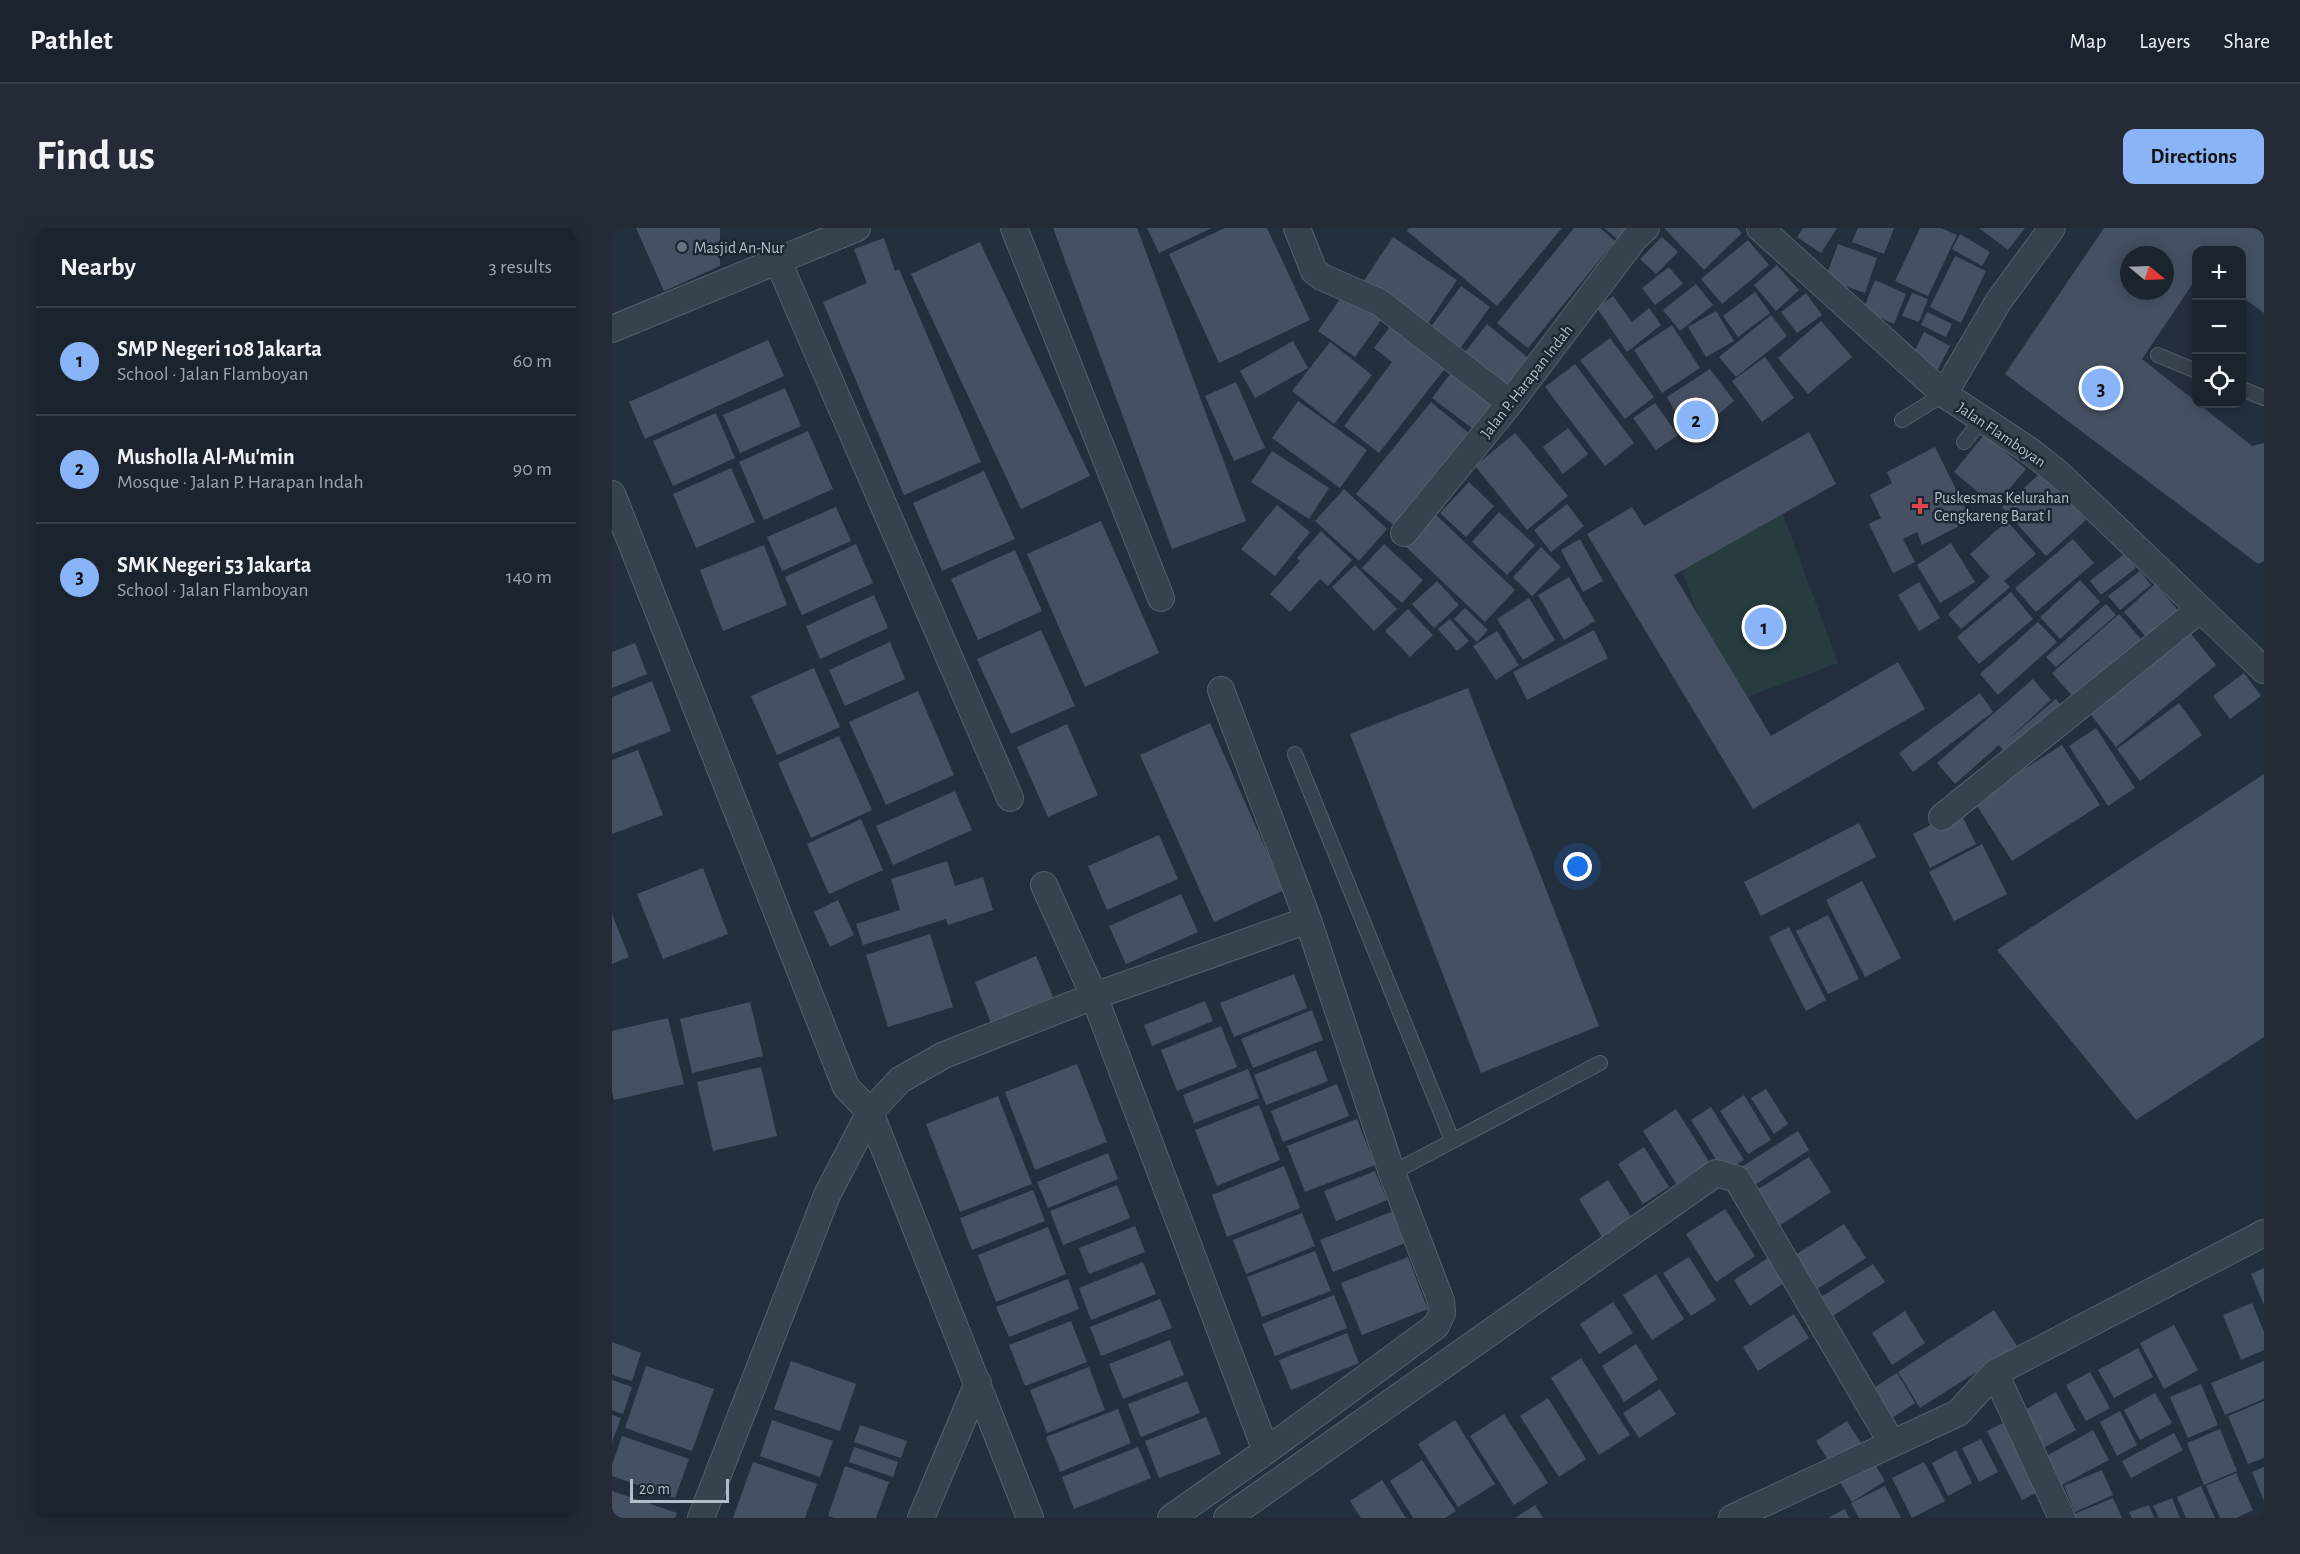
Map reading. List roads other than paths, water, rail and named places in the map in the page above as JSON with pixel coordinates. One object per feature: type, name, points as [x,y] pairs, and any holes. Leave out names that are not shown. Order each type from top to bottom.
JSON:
[{"type":"street","points":[[612,329],[857,228]]},
{"type":"street","points":[[1014,228],[1161,598]]},
{"type":"street","points":[[1297,228],[1314,271],[1322,277],[1379,302],[1510,403]]},
{"type":"street","name":"Jalan P. Harapan Indah","points":[[1404,532],[1510,403],[1635,239],[1646,228]]},
{"type":"street","name":"Jalan Flamboyan","points":[[1760,228],[1944,394],[2030,451],[2059,474],[2264,670]]},
{"type":"street","points":[[1944,394],[1998,302],[2052,228]]},
{"type":"street","points":[[778,261],[1010,798]]},
{"type":"street","points":[[612,494],[846,1088],[870,1112],[1030,1518]]},
{"type":"street","points":[[1942,817],[2199,610]]},
{"type":"street","points":[[1171,1518],[1436,1326],[1442,1313],[1441,1302],[1392,1173],[1308,920],[1221,690]]},
{"type":"street","points":[[1044,885],[1094,996],[1266,1451]]},
{"type":"street","points":[[701,1518],[827,1195],[870,1112],[900,1080],[944,1055],[1094,996],[1308,920]]},
{"type":"street","points":[[1227,1518],[1716,1173],[1737,1179],[1892,1443]]},
{"type":"street","points":[[1742,1515],[1958,1413],[1995,1373],[2264,1233]]},
{"type":"street","points":[[1995,1373],[2062,1518]]},
{"type":"street","points":[[921,1518],[978,1383]]},
{"type":"lane","points":[[2158,355],[2192,369]]},
{"type":"lane","points":[[2246,391],[2264,398]]},
{"type":"lane","points":[[1902,420],[1944,394]]},
{"type":"lane","points":[[1964,442],[1982,420]]},
{"type":"lane","points":[[1296,754],[1452,1140]]},
{"type":"lane","points":[[1392,1173],[1600,1063]]},
{"type":"place","name":"Masjid An-Nur","points":[[682,247]]},
{"type":"place","name":"SMK Negeri 53 Jakarta","points":[[2101,388]]},
{"type":"place","name":"Musholla Al-Mu'min","points":[[1696,420]]},
{"type":"place","name":"Puskesmas Kelurahan Cengkareng Barat I","points":[[1920,506]]},
{"type":"place","name":"SMP Negeri 108 Jakarta","points":[[1764,627]]}]
